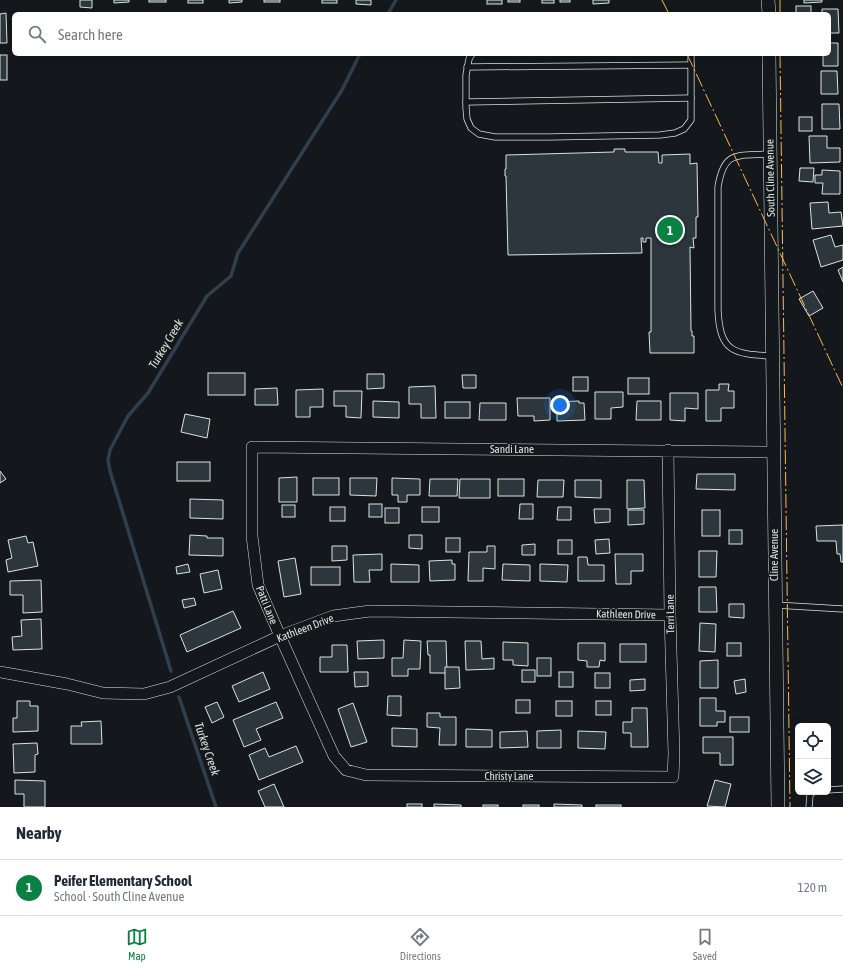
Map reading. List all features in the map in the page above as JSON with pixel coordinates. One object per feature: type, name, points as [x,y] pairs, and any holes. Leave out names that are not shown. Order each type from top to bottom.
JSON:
[{"type":"street","points":[[768,0],[768,12]]},
{"type":"street","name":"South Cline Avenue","points":[[769,56],[771,302]]},
{"type":"street","name":"Cline Avenue","points":[[771,302],[778,807]]},
{"type":"street","name":"Sandi Lane","points":[[252,447],[773,452]]},
{"type":"street","name":"Patti Lane","points":[[252,447],[252,536],[258,585],[334,756],[346,770]]},
{"type":"street","name":"Terri Lane","points":[[668,450],[670,615],[674,754],[673,777]]},
{"type":"street","name":"Kathleen Drive","points":[[0,672],[67,684],[103,693],[144,694],[170,687],[280,636],[333,616],[370,611],[670,615]]},
{"type":"street","name":"Christy Lane","points":[[346,770],[366,775],[673,777]]},
{"type":"lane","points":[[470,56],[468,59],[467,67],[467,119],[471,128],[479,134],[495,137],[675,133],[684,129],[691,120],[691,56]]},
{"type":"lane","points":[[467,67],[691,65]]},
{"type":"lane","points":[[466,102],[691,98]]},
{"type":"lane","points":[[770,154],[740,155],[730,159],[720,174],[718,187],[718,310],[719,327],[722,337],[729,347],[737,352],[749,355],[772,356]]},
{"type":"lane","points":[[774,605],[843,609]]},
{"type":"lane","points":[[831,790],[843,789]]},
{"type":"lane","points":[[809,807],[810,795]]},
{"type":"building","points":[[80,0],[92,0],[92,8],[80,7]]},
{"type":"building","points":[[114,0],[129,0],[129,2],[114,3]]},
{"type":"building","points":[[149,0],[166,0],[166,2],[149,2]]},
{"type":"building","points":[[188,0],[203,0],[203,3],[188,3]]},
{"type":"building","points":[[229,0],[242,0],[242,2],[229,3]]},
{"type":"building","points":[[264,0],[280,0],[280,2],[264,2]]},
{"type":"building","points":[[322,0],[337,0],[337,3],[322,3]]},
{"type":"building","points":[[356,0],[371,0],[371,5],[356,4]]},
{"type":"building","points":[[487,0],[502,0],[502,4],[487,4]]},
{"type":"building","points":[[508,0],[520,0],[520,2],[508,2]]},
{"type":"building","points":[[542,0],[554,0],[554,3],[542,3]]},
{"type":"building","points":[[560,0],[570,0],[570,2],[560,2]]},
{"type":"building","points":[[593,0],[609,0],[609,3],[593,4]]},
{"type":"building","points":[[804,0],[822,0],[822,2],[804,3]]},
{"type":"building","points":[[796,6],[811,6],[811,12],[796,12]]},
{"type":"building","points":[[822,9],[838,9],[839,33],[831,33],[831,12],[822,12]]},
{"type":"building","points":[[6,13],[7,43],[0,43],[0,14]]},
{"type":"building","points":[[831,43],[838,43],[838,66],[823,66],[823,56],[831,56]]},
{"type":"building","points":[[0,55],[7,55],[7,80],[0,80]]},
{"type":"building","points":[[821,71],[837,71],[838,94],[821,94]]},
{"type":"building","points":[[822,104],[839,104],[840,129],[822,129]]},
{"type":"building","points":[[799,117],[812,117],[812,131],[799,131]]},
{"type":"building","points":[[809,136],[827,136],[827,148],[840,148],[840,162],[810,163]]},
{"type":"building","points":[[614,149],[625,149],[625,152],[658,152],[659,163],[662,163],[662,155],[690,154],[690,164],[697,163],[698,217],[696,217],[696,238],[693,238],[694,248],[690,247],[691,331],[692,336],[694,336],[694,353],[650,353],[651,238],[646,238],[646,242],[643,242],[643,238],[641,238],[642,253],[508,255],[505,176],[506,155],[614,152]]},
{"type":"building","points":[[800,168],[814,168],[813,182],[799,181]]},
{"type":"building","points":[[822,170],[840,171],[840,194],[822,194],[823,183],[815,183],[815,175],[822,175]]},
{"type":"building","points":[[828,202],[829,213],[841,212],[843,226],[812,229],[810,203]]},
{"type":"building","points":[[831,235],[835,247],[843,245],[843,260],[821,267],[813,240]]},
{"type":"building","points":[[843,267],[843,282],[838,270]]},
{"type":"building","points":[[813,291],[823,308],[809,316],[799,299]]},
{"type":"building","points":[[208,373],[245,373],[245,395],[208,395]]},
{"type":"building","points":[[367,374],[384,374],[384,388],[367,389]]},
{"type":"building","points":[[462,375],[476,375],[476,388],[463,388]]},
{"type":"building","points":[[573,377],[588,377],[588,391],[573,391]]},
{"type":"building","points":[[628,378],[649,378],[649,394],[628,394]]},
{"type":"building","points":[[719,384],[729,384],[728,391],[734,391],[734,408],[721,408],[721,421],[706,421],[706,390],[719,390]]},
{"type":"building","points":[[435,386],[436,418],[421,418],[421,404],[409,404],[409,387]]},
{"type":"building","points":[[277,388],[278,405],[255,405],[255,389]]},
{"type":"building","points":[[323,389],[323,407],[310,407],[310,417],[296,417],[296,390]]},
{"type":"building","points":[[334,391],[362,391],[361,418],[346,417],[346,406],[334,406]]},
{"type":"building","points":[[595,392],[623,392],[623,407],[611,408],[611,419],[595,419]]},
{"type":"building","points":[[670,393],[698,393],[698,409],[685,408],[685,421],[670,420]]},
{"type":"building","points":[[517,398],[550,398],[550,420],[534,421],[534,416],[518,416]]},
{"type":"building","points":[[373,401],[399,402],[399,418],[373,417]]},
{"type":"building","points":[[579,401],[579,403],[584,403],[585,420],[557,421],[557,402]]},
{"type":"building","points":[[637,401],[661,401],[661,420],[636,420]]},
{"type":"building","points":[[445,402],[470,402],[470,418],[445,418]]},
{"type":"building","points":[[480,403],[506,403],[506,420],[479,420]]},
{"type":"building","points":[[185,414],[210,419],[207,438],[181,432]]},
{"type":"building","points":[[177,462],[210,462],[210,481],[177,481]]},
{"type":"building","points":[[0,471],[6,479],[0,483]]},
{"type":"building","points":[[697,474],[735,474],[735,490],[696,489]]},
{"type":"building","points":[[297,477],[297,502],[279,502],[279,478]]},
{"type":"building","points":[[313,478],[339,478],[339,495],[313,495]]},
{"type":"building","points":[[350,478],[377,478],[376,496],[350,495]]},
{"type":"building","points":[[392,478],[420,479],[420,495],[407,495],[407,502],[398,502],[398,495],[392,495]]},
{"type":"building","points":[[430,479],[458,479],[457,496],[429,496]]},
{"type":"building","points":[[460,479],[490,479],[490,498],[459,498]]},
{"type":"building","points":[[498,479],[524,479],[524,496],[498,496]]},
{"type":"building","points":[[538,480],[564,480],[563,497],[537,497]]},
{"type":"building","points":[[575,480],[601,480],[601,498],[575,497]]},
{"type":"building","points":[[627,480],[644,480],[645,508],[627,509]]},
{"type":"building","points":[[190,499],[223,500],[223,519],[190,518]]},
{"type":"building","points":[[369,504],[382,504],[382,517],[369,517]]},
{"type":"building","points":[[520,504],[533,504],[533,519],[519,519]]},
{"type":"building","points":[[282,505],[295,505],[295,517],[282,517]]},
{"type":"building","points":[[330,507],[345,507],[345,521],[330,521]]},
{"type":"building","points":[[422,507],[439,507],[439,522],[422,522]]},
{"type":"building","points":[[558,507],[571,507],[571,520],[557,520]]},
{"type":"building","points":[[385,508],[399,508],[399,523],[385,523]]},
{"type":"building","points":[[594,509],[610,509],[610,522],[595,523]]},
{"type":"building","points":[[628,510],[644,510],[644,524],[628,525]]},
{"type":"building","points":[[702,510],[720,510],[720,536],[702,536]]},
{"type":"building","points":[[843,525],[843,562],[841,562],[840,554],[837,554],[836,541],[817,541],[816,526]]},
{"type":"building","points":[[729,530],[742,530],[742,544],[729,544]]},
{"type":"building","points":[[190,535],[207,536],[207,538],[223,538],[223,556],[189,555]]},
{"type":"building","points":[[409,535],[422,535],[422,549],[409,548]]},
{"type":"building","points":[[26,536],[28,543],[33,542],[38,566],[8,572],[6,560],[12,558],[8,540]]},
{"type":"building","points":[[446,538],[460,538],[460,552],[446,552]]},
{"type":"building","points":[[609,539],[610,553],[596,554],[595,540]]},
{"type":"building","points":[[558,540],[572,540],[572,554],[558,554]]},
{"type":"building","points":[[535,544],[535,555],[522,555],[522,545]]},
{"type":"building","points":[[332,546],[347,546],[347,560],[332,561]]},
{"type":"building","points":[[487,546],[495,546],[495,569],[483,568],[483,581],[468,581],[469,552],[487,552]]},
{"type":"building","points":[[699,551],[717,551],[716,577],[699,577]]},
{"type":"building","points":[[382,554],[382,570],[369,570],[370,582],[354,582],[353,555]]},
{"type":"building","points":[[615,554],[643,554],[643,571],[631,571],[631,584],[616,584]]},
{"type":"building","points":[[578,557],[587,557],[588,565],[604,565],[604,581],[578,581]]},
{"type":"building","points":[[295,558],[301,594],[284,597],[278,561]]},
{"type":"building","points":[[452,560],[452,564],[455,564],[455,580],[430,581],[429,561]]},
{"type":"building","points":[[188,564],[190,572],[177,574],[176,567]]},
{"type":"building","points":[[391,564],[419,565],[419,582],[391,582]]},
{"type":"building","points":[[503,564],[530,565],[530,581],[502,580]]},
{"type":"building","points":[[540,564],[568,565],[567,582],[540,581]]},
{"type":"building","points":[[311,567],[340,567],[340,585],[311,585]]},
{"type":"building","points":[[218,570],[222,589],[204,593],[200,574]]},
{"type":"building","points":[[41,580],[42,612],[23,613],[23,595],[10,595],[10,581]]},
{"type":"building","points":[[699,587],[716,587],[717,612],[699,612]]},
{"type":"building","points":[[194,598],[196,605],[184,608],[182,600]]},
{"type":"building","points":[[729,604],[744,604],[744,618],[729,617]]},
{"type":"building","points":[[233,611],[241,628],[187,652],[180,635]]},
{"type":"building","points":[[41,619],[42,649],[13,650],[12,637],[22,636],[21,620]]},
{"type":"building","points":[[700,623],[716,624],[715,652],[699,651]]},
{"type":"building","points":[[384,640],[384,658],[358,659],[357,641]]},
{"type":"building","points":[[404,640],[421,641],[420,669],[408,669],[408,676],[392,676],[392,658],[403,658]]},
{"type":"building","points":[[427,641],[446,641],[447,673],[430,673],[430,655],[428,655]]},
{"type":"building","points":[[465,641],[481,641],[482,659],[494,658],[494,669],[466,670]]},
{"type":"building","points":[[503,642],[528,643],[528,666],[513,665],[513,660],[503,660]]},
{"type":"building","points":[[578,643],[605,643],[605,661],[600,660],[599,667],[587,667],[587,661],[578,660]]},
{"type":"building","points":[[727,643],[741,643],[741,656],[727,656]]},
{"type":"building","points":[[620,644],[646,644],[646,662],[620,662]]},
{"type":"building","points":[[332,645],[347,645],[348,672],[320,672],[320,657],[332,657]]},
{"type":"building","points":[[537,658],[551,658],[551,676],[537,676]]},
{"type":"building","points":[[718,660],[718,688],[700,688],[700,661]]},
{"type":"building","points":[[445,667],[459,667],[460,688],[445,689]]},
{"type":"building","points":[[522,670],[535,670],[535,682],[522,682]]},
{"type":"building","points":[[263,672],[270,689],[239,702],[232,686]]},
{"type":"building","points":[[354,672],[368,672],[368,686],[355,687]]},
{"type":"building","points":[[559,672],[573,672],[573,687],[559,687]]},
{"type":"building","points":[[595,673],[610,673],[610,688],[595,688]]},
{"type":"building","points":[[645,679],[645,690],[630,691],[630,680]]},
{"type":"building","points":[[745,679],[746,692],[736,694],[734,681]]},
{"type":"building","points":[[388,696],[401,696],[401,716],[387,715]]},
{"type":"building","points":[[700,698],[716,698],[716,711],[725,711],[725,722],[717,722],[717,726],[700,726]]},
{"type":"building","points":[[516,700],[530,700],[530,713],[516,713]]},
{"type":"building","points":[[17,701],[30,701],[30,706],[38,706],[38,731],[13,732],[13,718],[17,718]]},
{"type":"building","points":[[556,701],[572,701],[572,716],[556,716]]},
{"type":"building","points":[[596,701],[611,701],[611,715],[596,715]]},
{"type":"building","points":[[217,702],[224,717],[212,723],[205,707]]},
{"type":"building","points":[[276,702],[283,718],[256,729],[261,740],[244,747],[233,720]]},
{"type":"building","points":[[353,703],[367,742],[351,747],[338,709]]},
{"type":"building","points":[[632,708],[647,708],[648,747],[631,747],[631,733],[623,733],[623,722],[632,722]]},
{"type":"building","points":[[427,713],[440,713],[440,717],[456,717],[456,745],[439,745],[440,728],[427,727]]},
{"type":"building","points":[[730,717],[749,717],[749,732],[730,732]]},
{"type":"building","points":[[101,721],[102,744],[71,744],[71,726],[82,726],[81,722]]},
{"type":"building","points":[[392,728],[417,729],[417,747],[392,746]]},
{"type":"building","points":[[466,729],[492,730],[492,747],[466,747]]},
{"type":"building","points":[[561,730],[561,748],[537,748],[537,731]]},
{"type":"building","points":[[527,731],[528,747],[500,748],[500,732]]},
{"type":"building","points":[[578,731],[606,732],[605,749],[578,748]]},
{"type":"building","points":[[703,737],[733,737],[733,765],[720,765],[720,753],[703,753]]},
{"type":"building","points":[[37,743],[38,754],[35,755],[35,772],[14,773],[13,744]]},
{"type":"building","points":[[296,746],[303,762],[259,780],[249,755],[265,748],[269,757]]},
{"type":"building","points":[[15,780],[45,781],[45,807],[24,807],[24,794],[15,794]]},
{"type":"building","points":[[715,780],[731,784],[725,807],[707,806]]},
{"type":"building","points":[[274,784],[284,807],[265,807],[258,791]]},
{"type":"building","points":[[407,804],[422,804],[422,807],[407,807]]},
{"type":"building","points":[[434,804],[461,805],[461,807],[434,807]]},
{"type":"building","points":[[554,804],[582,805],[582,807],[554,807]]},
{"type":"building","points":[[483,805],[498,805],[498,807],[483,807]]},
{"type":"building","points":[[523,805],[539,805],[539,807],[523,807]]},
{"type":"building","points":[[596,805],[621,805],[621,807],[596,807]]},
{"type":"waterway","name":"Turkey Creek","points":[[389,12],[396,0]]},
{"type":"waterway","name":"Turkey Creek","points":[[171,671],[110,471],[108,460],[110,450],[128,416],[148,393],[207,296],[231,276],[238,253],[342,90],[359,56]]},
{"type":"waterway","name":"Turkey Creek","points":[[179,697],[216,807]]},
{"type":"power","points":[[662,0],[668,12]]},
{"type":"power","points":[[780,0],[780,12]]},
{"type":"power","points":[[688,56],[843,388]]},
{"type":"power","points":[[780,56],[790,807]]},
{"type":"place","name":"Peifer Elementary School","points":[[670,230]]}]
